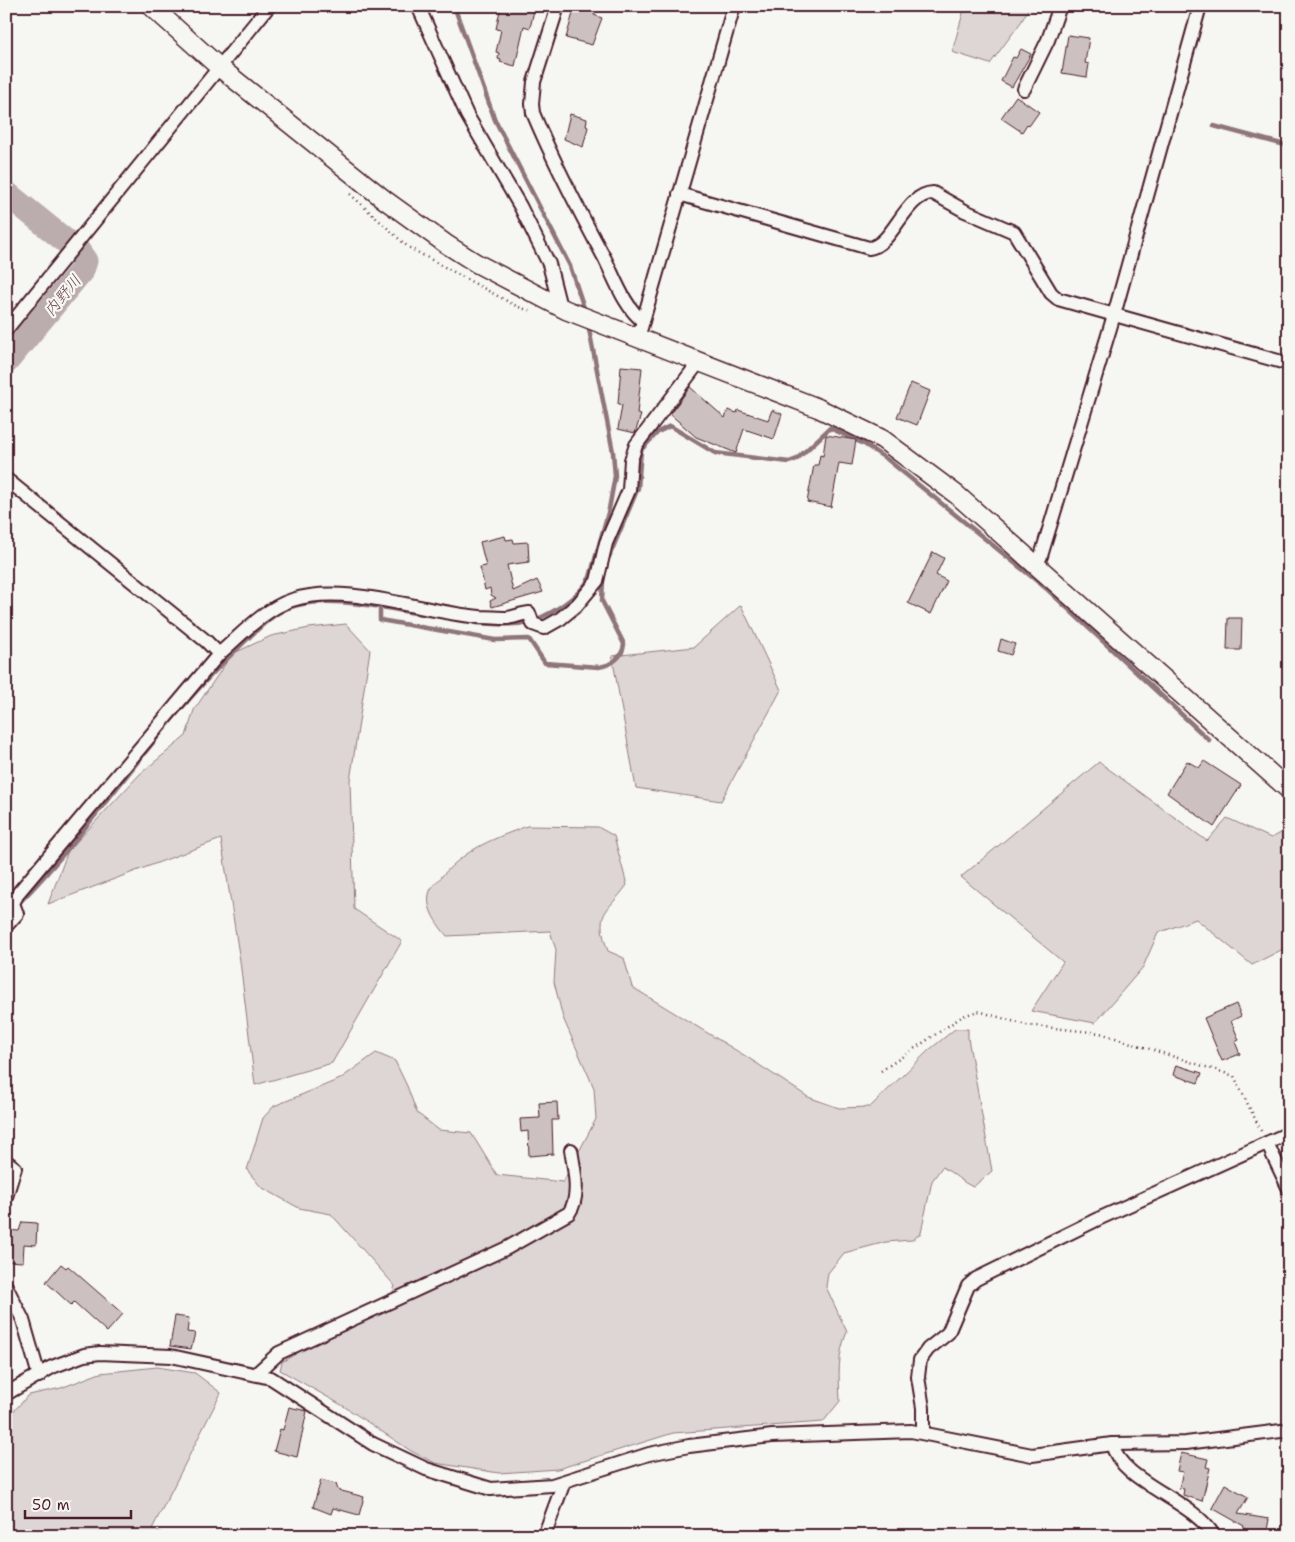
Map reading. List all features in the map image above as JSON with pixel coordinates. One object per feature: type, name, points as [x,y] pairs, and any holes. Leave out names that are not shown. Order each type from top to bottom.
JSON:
[{"type":"street","points":[[152,6],[220,67],[408,218],[476,263],[560,307],[818,408],[882,439],[956,495],[1289,790]]},
{"type":"street","points":[[6,330],[269,6]]},
{"type":"street","points":[[418,6],[467,115],[520,206],[549,264],[560,307]]},
{"type":"street","points":[[558,6],[534,82],[533,114],[562,178],[610,271],[632,310],[643,321]]},
{"type":"street","points":[[638,338],[734,6]]},
{"type":"street","points":[[1024,89],[1048,40],[1060,6]]},
{"type":"street","points":[[1036,565],[1041,556],[1114,315],[1200,6]]},
{"type":"street","points":[[679,194],[869,248],[880,243],[917,199],[923,195],[933,193],[965,211],[1014,232],[1054,297],[1289,364]]},
{"type":"street","points":[[6,926],[17,914],[13,903],[14,898],[219,654],[254,624],[284,604],[304,597],[327,594],[350,596],[478,617],[507,618],[529,613],[537,627],[548,627],[577,605],[598,581],[606,544],[629,490],[632,454],[674,392],[699,362]]},
{"type":"street","points":[[6,479],[206,641],[219,654]]},
{"type":"street","points":[[922,1432],[923,1408],[918,1365],[928,1349],[948,1333],[968,1286],[976,1279],[1098,1220],[1267,1144],[1289,1132]]},
{"type":"street","points":[[1267,1144],[1289,1189]]},
{"type":"street","points":[[256,1374],[279,1353],[507,1248],[569,1213],[574,1202],[575,1184],[571,1150]]},
{"type":"street","points":[[6,1161],[15,1168],[6,1198]]},
{"type":"street","points":[[6,1286],[23,1320],[39,1376]]},
{"type":"street","points":[[6,1394],[71,1359],[100,1353],[171,1356],[271,1378],[373,1444],[426,1469],[491,1489],[552,1485],[632,1459],[690,1446],[772,1436],[896,1430],[922,1432],[1032,1455],[1112,1444],[1186,1442],[1289,1430]]},
{"type":"street","points":[[1112,1444],[1118,1460],[1200,1518],[1214,1536]]},
{"type":"street","points":[[544,1536],[564,1482]]},
{"type":"path","points":[[881,1071],[972,1011],[985,1012],[1026,1025],[1100,1033],[1234,1076],[1267,1144]]},
{"type":"shaded area","points":[[965,6],[1030,6],[1021,22],[990,64],[952,52]]},
{"type":"shaded area","points":[[741,605],[781,690],[721,801],[636,788],[612,656],[694,647]]},
{"type":"shaded area","points":[[346,624],[370,650],[350,781],[354,909],[402,941],[332,1063],[255,1085],[240,961],[221,839],[48,904],[68,851],[140,774],[186,736],[194,710],[232,654],[271,636],[309,628]]},
{"type":"shaded area","points":[[1099,762],[1207,841],[1227,818],[1271,838],[1289,829],[1289,946],[1252,965],[1196,919],[1158,933],[1143,967],[1095,1023],[1031,1011],[1063,962],[961,877]]},
{"type":"shaded area","points":[[527,826],[598,827],[614,836],[627,885],[604,914],[602,928],[608,951],[624,958],[632,987],[747,1057],[808,1097],[839,1108],[870,1107],[929,1050],[955,1029],[968,1029],[992,1171],[973,1187],[942,1167],[932,1181],[921,1233],[912,1240],[886,1242],[844,1253],[828,1273],[826,1287],[847,1332],[840,1357],[840,1401],[823,1422],[673,1433],[558,1469],[499,1473],[435,1463],[411,1451],[345,1407],[280,1370],[282,1362],[391,1297],[395,1286],[331,1214],[299,1208],[261,1187],[247,1170],[263,1118],[274,1106],[340,1079],[376,1053],[395,1061],[417,1113],[439,1130],[471,1133],[497,1175],[563,1182],[596,1119],[594,1088],[563,1018],[554,982],[556,950],[550,931],[447,936],[432,915],[430,909],[430,891],[451,866],[481,845]]},
{"type":"shaded area","points":[[157,1367],[195,1373],[221,1393],[152,1529],[170,1536],[13,1536],[6,1529],[6,1419],[29,1395],[61,1388],[100,1373]]},
{"type":"building","points":[[501,6],[535,6],[530,28],[524,26],[515,66],[500,62],[501,60],[498,59],[499,53],[496,52],[501,30],[496,29]]},
{"type":"building","points":[[575,6],[597,6],[594,15],[602,18],[592,45],[566,38]]},
{"type":"building","points":[[1068,35],[1089,38],[1085,63],[1089,64],[1087,77],[1062,73]]},
{"type":"building","points":[[1021,49],[1031,54],[1012,87],[1001,81],[1013,57],[1016,58]]},
{"type":"building","points":[[1016,96],[1039,112],[1022,132],[1001,118]]},
{"type":"building","points":[[570,114],[587,119],[586,126],[588,127],[583,147],[564,139]]},
{"type":"building","points":[[621,366],[642,368],[637,414],[641,415],[635,433],[618,429],[622,405],[618,404]]},
{"type":"building","points":[[911,383],[930,391],[917,425],[897,417]]},
{"type":"building","points":[[690,387],[725,418],[728,410],[737,413],[738,410],[768,420],[772,410],[782,414],[774,439],[744,429],[736,453],[696,437],[670,414]]},
{"type":"building","points":[[826,435],[856,440],[852,465],[839,463],[831,507],[807,502],[814,465],[818,465],[820,455],[823,456]]},
{"type":"building","points":[[505,536],[506,540],[513,539],[514,543],[528,542],[529,562],[507,565],[513,591],[537,580],[543,592],[492,607],[490,601],[496,598],[491,595],[490,588],[485,590],[480,567],[486,566],[480,542]]},
{"type":"building","points":[[933,552],[944,558],[936,575],[947,581],[931,614],[908,603]]},
{"type":"building","points":[[1228,618],[1242,618],[1241,650],[1227,650]]},
{"type":"building","points":[[1001,639],[1015,644],[1011,655],[998,651]]},
{"type":"building","points":[[1187,761],[1199,768],[1204,761],[1241,785],[1214,827],[1167,793]]},
{"type":"building","points":[[1236,1004],[1241,1016],[1231,1021],[1239,1040],[1235,1042],[1240,1054],[1222,1061],[1204,1018]]},
{"type":"building","points":[[1176,1065],[1202,1073],[1198,1083],[1173,1075]]},
{"type":"building","points":[[557,1102],[558,1120],[552,1120],[553,1154],[529,1156],[528,1131],[521,1132],[520,1119],[540,1118],[539,1103]]},
{"type":"building","points":[[22,1222],[37,1223],[36,1245],[24,1244],[23,1262],[6,1261],[6,1230],[19,1231]]},
{"type":"building","points":[[61,1264],[66,1268],[68,1266],[123,1314],[107,1332],[74,1302],[71,1305],[46,1282]]},
{"type":"building","points":[[175,1316],[189,1318],[187,1332],[195,1333],[191,1349],[170,1346]]},
{"type":"building","points":[[289,1407],[307,1411],[297,1457],[274,1451],[280,1429],[283,1430]]},
{"type":"building","points":[[1181,1453],[1208,1459],[1206,1467],[1210,1468],[1202,1501],[1183,1495],[1184,1489],[1179,1488],[1183,1472],[1177,1471]]},
{"type":"building","points":[[321,1480],[336,1484],[338,1490],[364,1497],[359,1515],[333,1508],[331,1514],[313,1507]]},
{"type":"building","points":[[1225,1484],[1248,1497],[1238,1514],[1269,1519],[1266,1536],[1242,1536],[1244,1526],[1212,1508]]},
{"type":"waterway","points":[[454,6],[495,120],[570,266],[585,311]]},
{"type":"waterway","points":[[1214,126],[1289,146]]},
{"type":"waterway","name":"内野川","points":[[6,193],[78,251],[85,261],[82,270],[6,362]]},
{"type":"waterway","points":[[476,623],[517,624],[542,617],[561,606],[579,592],[590,577],[609,509],[615,476],[613,452],[588,324]]},
{"type":"waterway","points":[[609,557],[638,488],[641,450],[658,432],[670,426],[715,453],[789,462],[797,459],[830,428],[864,444],[888,460],[1048,590],[1209,740]]},
{"type":"waterway","points":[[380,607],[380,620],[495,640],[529,639],[545,663],[599,667],[616,660],[622,653],[624,644],[602,601],[603,579]]},
{"type":"waterway","points":[[18,904],[74,842],[178,712],[235,651],[267,621],[281,611],[304,604],[339,602],[427,615]]}]
